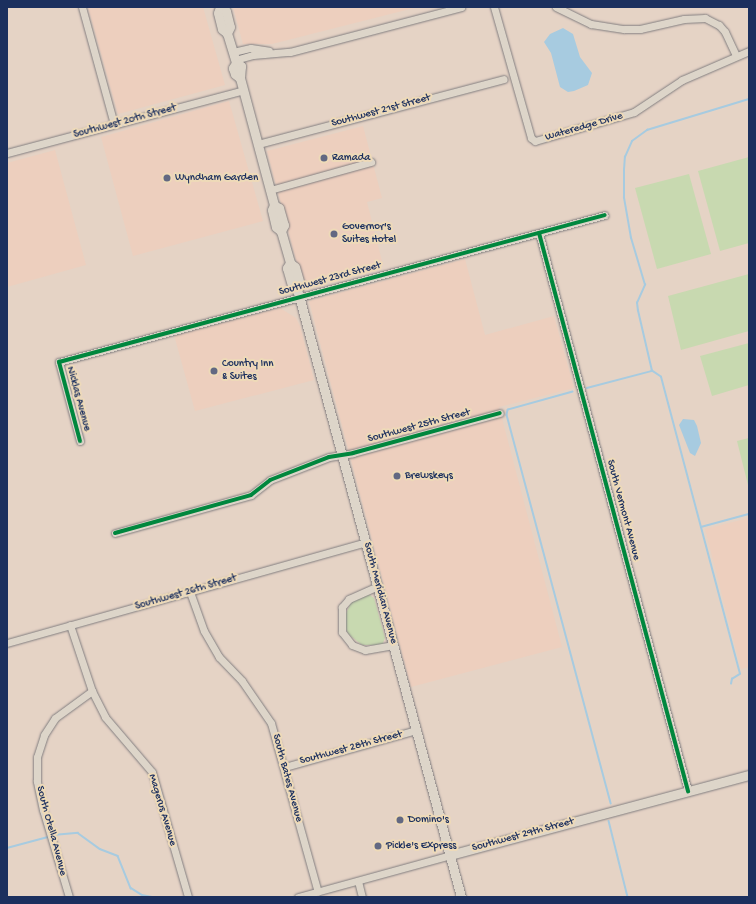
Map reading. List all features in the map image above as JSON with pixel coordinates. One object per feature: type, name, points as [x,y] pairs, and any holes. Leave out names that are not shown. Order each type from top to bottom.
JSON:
[{"type":"main road","name":"South Meridian Avenue","points":[[220,7],[218,13],[221,24],[227,33],[234,58],[234,74],[240,78],[274,205],[272,210],[276,227],[281,231],[290,263],[287,268],[292,285],[298,293],[461,897]]},
{"type":"main road","name":"Southwest 29th Street","points":[[450,855],[749,775]]},
{"type":"street","points":[[82,7],[114,124]]},
{"type":"street","points":[[234,58],[252,55],[279,54],[461,7]]},
{"type":"street","name":"Wateredge Drive","points":[[494,7],[531,138],[535,141],[634,112],[670,86],[749,51]]},
{"type":"street","points":[[556,7],[591,24],[624,29],[640,29],[684,20],[705,18],[719,25],[725,32],[736,56]]},
{"type":"street","name":"Southwest 21st Street","points":[[258,144],[504,78]]},
{"type":"street","name":"Southwest 20th Street","points":[[7,153],[243,90]]},
{"type":"street","points":[[270,190],[371,162]]},
{"type":"street","name":"Southwest 23rd Street","points":[[59,362],[298,293],[605,215]]},
{"type":"street","name":"South Vermont Avenue","points":[[539,233],[688,791]]},
{"type":"street","name":"Nicklas Avenue","points":[[59,362],[80,441]]},
{"type":"street","name":"Southwest 25th Street","points":[[115,533],[250,494],[280,475],[306,468],[329,457],[342,455],[500,413]]},
{"type":"street","name":"Southwest 26th Street","points":[[7,643],[366,542]]},
{"type":"street","points":[[378,586],[349,599],[342,607],[342,632],[352,645],[365,650],[394,645]]},
{"type":"street","name":"South Bates Avenue","points":[[190,592],[211,644],[271,723],[285,766],[318,892]]},
{"type":"street","name":"Magerus Avenue","points":[[70,625],[92,691],[105,717],[152,772],[188,897]]},
{"type":"street","name":"South Otella Avenue","points":[[69,897],[37,781],[38,757],[44,735],[55,718],[92,691]]},
{"type":"street","name":"Southwest 28th Street","points":[[285,766],[417,730]]},
{"type":"street","name":"Southwest 29th Street","points":[[298,897],[450,855]]},
{"type":"street","points":[[358,880],[362,897]]},
{"type":"shaded area","points":[[88,7],[203,7],[225,85],[118,114]]},
{"type":"shaded area","points":[[233,7],[418,7],[272,44],[243,44]]},
{"type":"shaded area","points":[[229,101],[263,221],[133,256],[101,137]]},
{"type":"shaded area","points":[[363,126],[382,198],[367,202],[383,265],[303,286],[267,151]]},
{"type":"shaded area","points":[[55,150],[86,265],[7,287],[7,163]]},
{"type":"shaded area","points":[[465,259],[485,335],[554,316],[574,388],[499,407],[562,647],[411,687],[309,301]]},
{"type":"shaded area","points":[[280,308],[296,318],[300,326],[314,380],[195,411],[174,335]]},
{"type":"shaded area","points":[[749,518],[749,667],[741,669],[705,529]]},
{"type":"green space","points":[[749,157],[749,243],[720,251],[698,171]]},
{"type":"green space","points":[[689,174],[711,254],[657,269],[635,188]]},
{"type":"green space","points":[[749,274],[749,331],[681,350],[668,296]]},
{"type":"green space","points":[[749,343],[749,385],[712,396],[700,356]]},
{"type":"green space","points":[[749,438],[749,489],[737,441]]},
{"type":"green space","points":[[367,593],[374,598],[385,638],[382,645],[362,645],[348,634],[345,625],[345,616],[351,602]]},
{"type":"water","points":[[563,28],[573,34],[580,57],[592,73],[588,85],[568,92],[560,87],[551,53],[544,42],[550,34]]},
{"type":"water","points":[[683,419],[694,420],[697,426],[701,443],[695,456],[690,453],[679,425]]},
{"type":"waterway","points":[[731,684],[732,679],[740,674],[661,377],[652,371],[638,311],[637,303],[645,285],[631,238],[624,198],[624,170],[625,157],[632,141],[647,130],[749,99]]},
{"type":"waterway","points":[[587,388],[652,371]]},
{"type":"waterway","points":[[573,392],[508,410],[507,415],[611,803]]},
{"type":"waterway","points":[[701,527],[749,514]]},
{"type":"waterway","points":[[609,821],[628,897]]},
{"type":"waterway","points":[[53,835],[78,833],[100,849],[118,856],[131,888],[142,895],[152,897]]},
{"type":"waterway","points":[[7,848],[48,837]]},
{"type":"cycle path","points":[[80,441],[59,362],[605,215]]},
{"type":"cycle path","points":[[539,233],[688,791]]},
{"type":"cycle path","points":[[115,533],[251,495],[270,480],[329,457],[353,453],[500,413]]},
{"type":"place","name":"Ramada","points":[[324,158]]},
{"type":"place","name":"Wyndham Garden","points":[[167,178]]},
{"type":"place","name":"Governor's Suites Hotel","points":[[334,234]]},
{"type":"place","name":"Country Inn & Suites","points":[[214,371]]},
{"type":"place","name":"Brewskeys","points":[[397,476]]},
{"type":"place","name":"Domino's","points":[[400,820]]},
{"type":"place","name":"Pickle's Express","points":[[378,846]]}]
